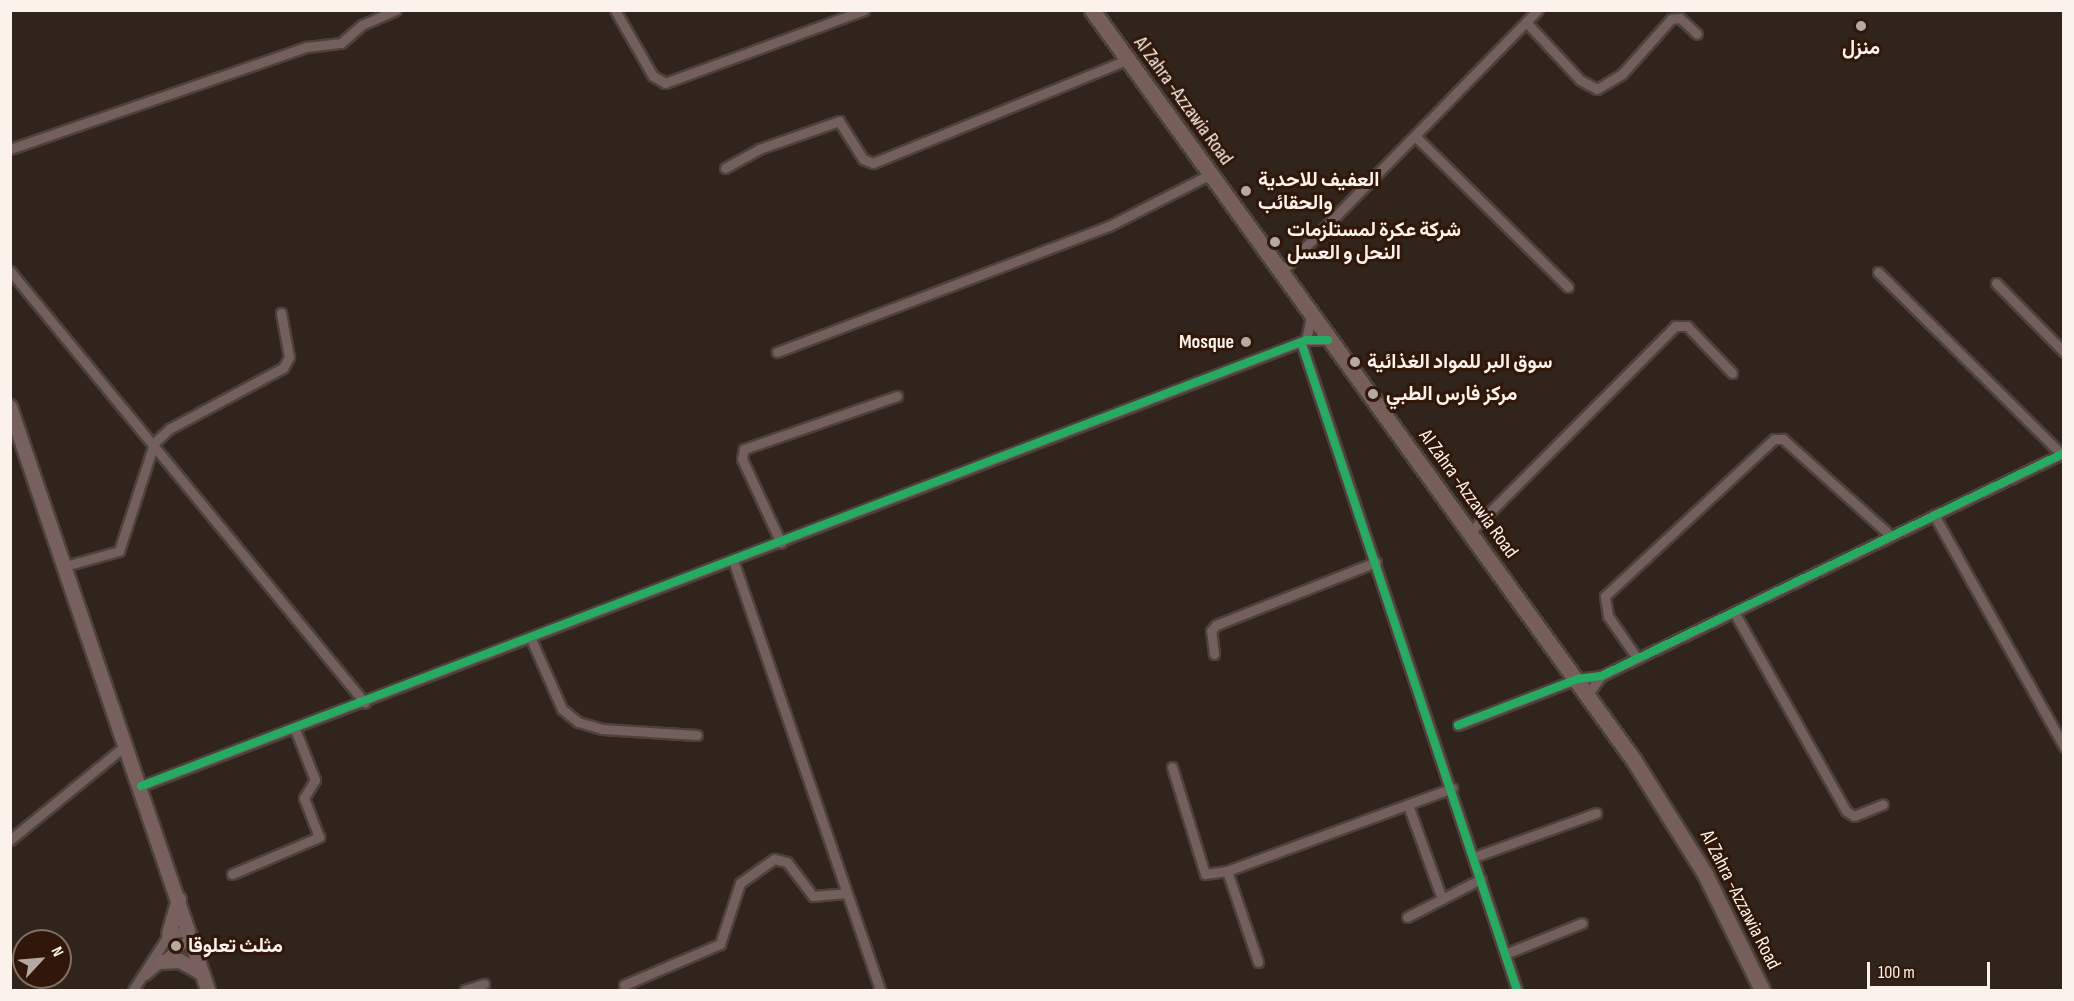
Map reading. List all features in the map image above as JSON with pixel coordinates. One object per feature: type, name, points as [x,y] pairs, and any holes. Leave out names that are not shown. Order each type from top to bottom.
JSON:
[{"type":"main road","name":"Al Zahra -Azzawia Road","points":[[1092,10],[1328,340],[1588,694],[1682,834],[1762,990]]},
{"type":"street","points":[[10,149],[307,47],[341,43],[362,25],[396,10]]},
{"type":"street","points":[[615,10],[653,76],[665,83],[864,10]]},
{"type":"street","points":[[1281,272],[1538,10]]},
{"type":"street","points":[[1526,22],[1580,80],[1597,89],[1622,74],[1671,20],[1680,18],[1697,34]]},
{"type":"street","points":[[725,168],[759,150],[839,121],[863,159],[873,163],[1127,60]]},
{"type":"street","points":[[1415,136],[1568,287]]},
{"type":"street","points":[[777,352],[1109,226],[1209,175]]},
{"type":"street","points":[[10,271],[154,443],[365,703]]},
{"type":"street","points":[[1458,725],[1577,679],[1601,676],[2062,453],[1878,272]]},
{"type":"street","points":[[1996,284],[2064,352]]},
{"type":"street","points":[[64,566],[119,551],[154,443],[198,409],[283,368],[289,357],[281,314]]},
{"type":"street","points":[[1311,316],[1304,341],[1517,990]]},
{"type":"street","points":[[1470,532],[1675,326],[1687,326],[1732,373]]},
{"type":"street","points":[[141,786],[365,703],[1304,341],[1328,340]]},
{"type":"street","points":[[781,543],[742,459],[744,449],[897,396]]},
{"type":"street","points":[[10,406],[125,746],[141,786],[208,990]]},
{"type":"street","points":[[1637,658],[1608,616],[1605,596],[1774,439],[1783,439],[1891,536]]},
{"type":"street","points":[[1934,515],[2064,747]]},
{"type":"street","points":[[733,560],[880,990]]},
{"type":"street","points":[[1214,654],[1211,631],[1216,625],[1376,562]]},
{"type":"street","points":[[1734,612],[1846,811],[1854,816],[1883,804]]},
{"type":"street","points":[[531,639],[562,709],[579,722],[602,729],[697,735]]},
{"type":"street","points":[[1588,694],[1601,676]]},
{"type":"street","points":[[232,874],[319,837],[304,798],[315,780],[295,729]]},
{"type":"street","points":[[10,840],[125,746]]},
{"type":"street","points":[[1172,767],[1205,874],[1227,871],[1452,788]]},
{"type":"street","points":[[1408,805],[1442,899]]},
{"type":"street","points":[[1474,857],[1596,813]]},
{"type":"street","points":[[624,985],[720,944],[740,883],[774,859],[787,862],[813,896],[846,893]]},
{"type":"street","points":[[1227,871],[1258,962]]},
{"type":"street","points":[[1407,917],[1481,879]]},
{"type":"street","points":[[133,990],[168,934],[179,899]]},
{"type":"street","points":[[1505,954],[1582,923]]},
{"type":"street","points":[[168,934],[190,934]]},
{"type":"street","points":[[143,976],[190,934]]},
{"type":"street","points":[[161,962],[180,961],[203,974]]},
{"type":"street","points":[[465,990],[484,984]]},
{"type":"cycle path","points":[[141,786],[1306,340],[1328,340]]},
{"type":"cycle path","points":[[1301,342],[1517,990]]},
{"type":"cycle path","points":[[1458,725],[1577,679],[1601,676],[2064,453]]},
{"type":"place","name":"منزل","points":[[1861,26]]},
{"type":"place","name":"العفيف للاحدية والحقائب","points":[[1246,191]]},
{"type":"place","name":"شركة عكرة لمستلزمات النحل و العسل","points":[[1275,242]]},
{"type":"place","name":"Mosque","points":[[1246,342]]},
{"type":"place","name":"سوق البر للمواد الغذائية","points":[[1355,362]]},
{"type":"place","name":"مركز فارس الطبي","points":[[1373,394]]},
{"type":"place","name":"مثلث تعلوقا","points":[[176,946]]}]
